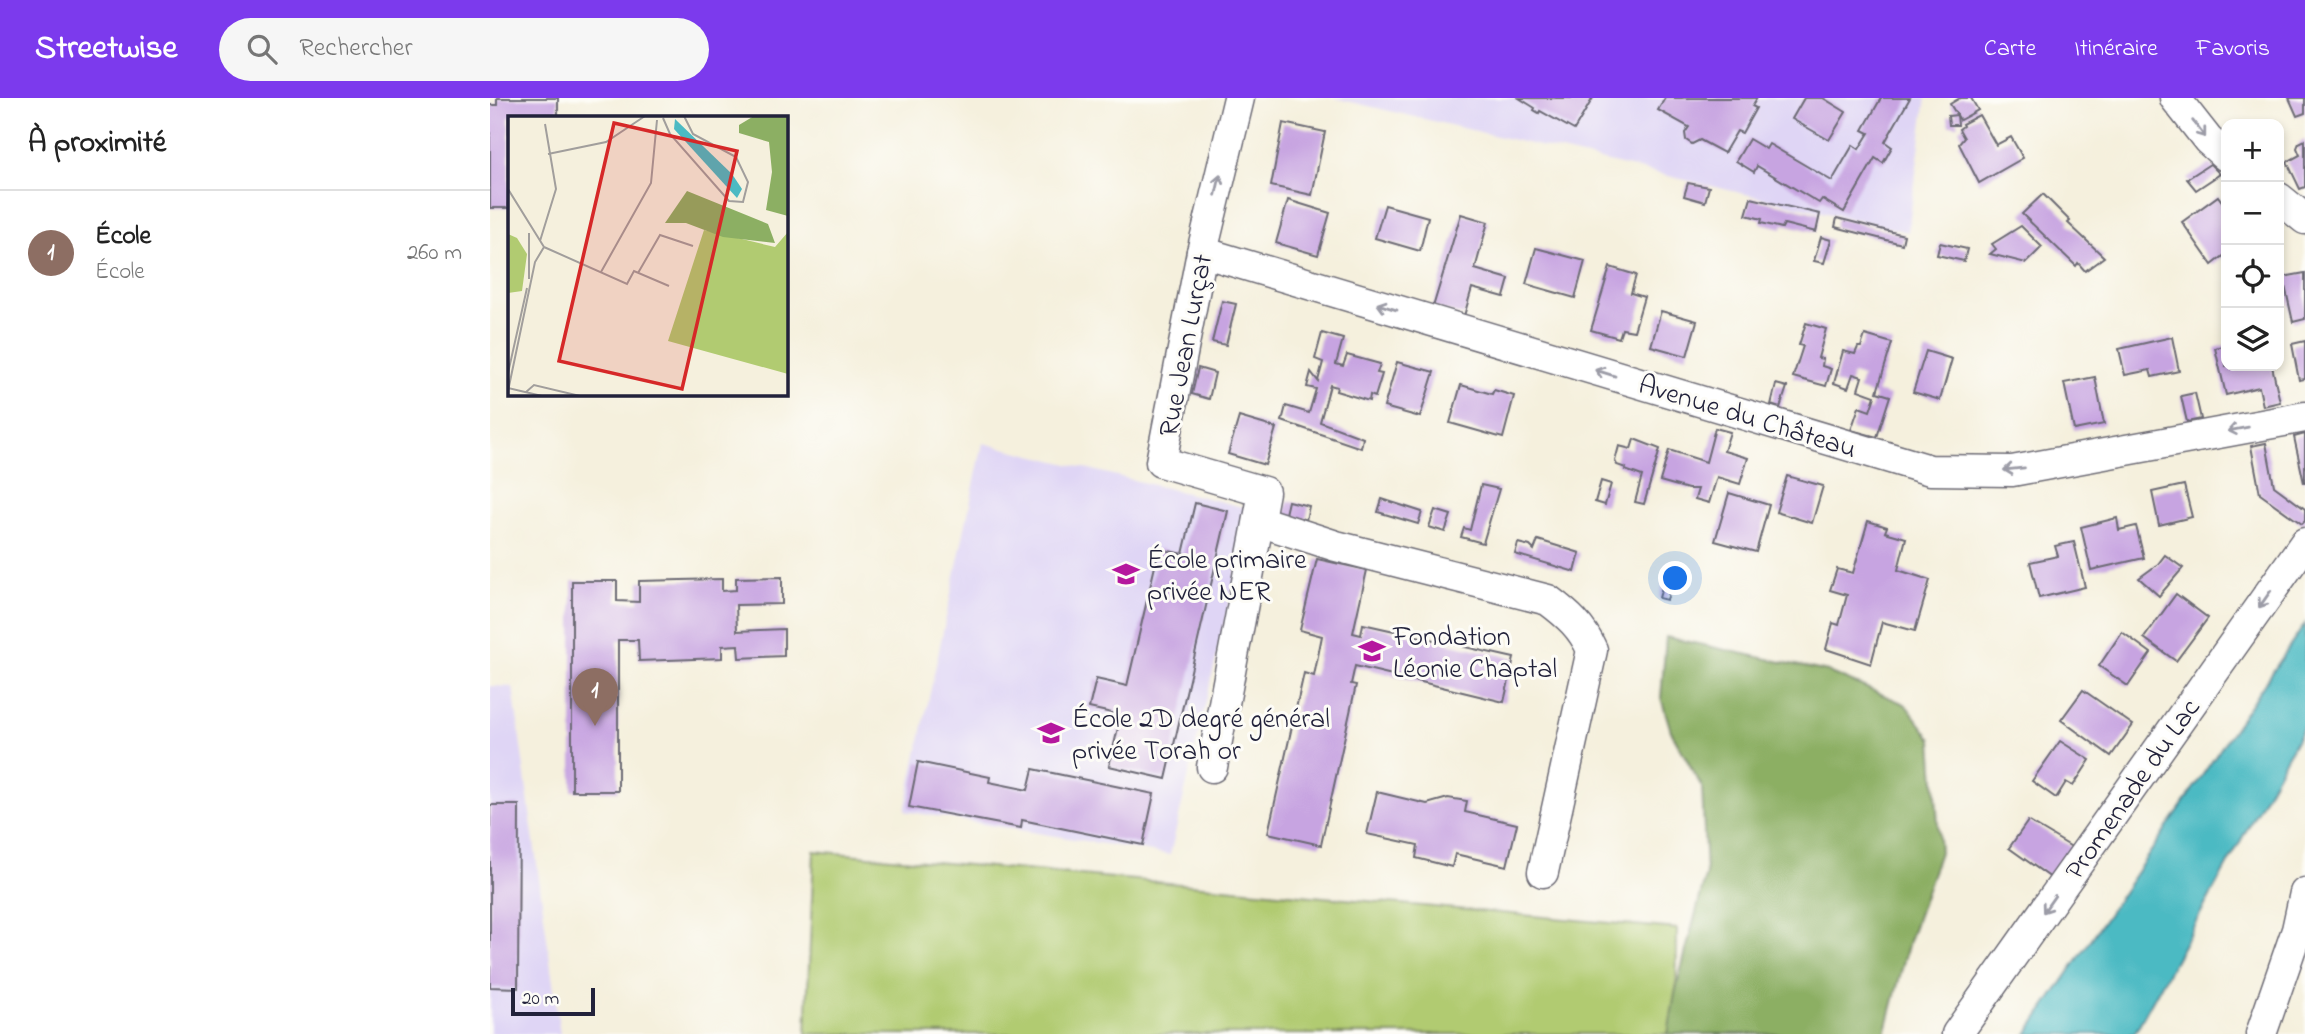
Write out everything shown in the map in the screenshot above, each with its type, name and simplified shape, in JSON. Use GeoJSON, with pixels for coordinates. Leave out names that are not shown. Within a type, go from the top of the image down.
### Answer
{"type":"FeatureCollection","features":[{"type":"Feature","properties":{"kind":"street","name":"Rue Jean Lurçat"},"geometry":{"type":"LineString","coordinates":[[1212,767],[1264,492],[1161,462],[1202,252],[1239,98]]}},
{"type":"Feature","properties":{"kind":"street"},"geometry":{"type":"LineString","coordinates":[[2175,98],[2207,141],[2221,152]]}},
{"type":"Feature","properties":{"kind":"street"},"geometry":{"type":"LineString","coordinates":[[2284,202],[2305,219]]}},
{"type":"Feature","properties":{"kind":"street","name":"Avenue du Château"},"geometry":{"type":"LineString","coordinates":[[1202,252],[1930,470],[2012,471],[2305,417]]}},
{"type":"Feature","properties":{"kind":"street"},"geometry":{"type":"LineString","coordinates":[[1259,521],[1336,546],[1548,600],[1572,618],[1587,638],[1592,650],[1543,872]]}},
{"type":"Feature","properties":{"kind":"street","name":"Promenade du Lac"},"geometry":{"type":"LineString","coordinates":[[1957,1034],[2305,543]]}},
{"type":"Feature","properties":{"kind":"street"},"geometry":{"type":"LineString","coordinates":[[2261,1034],[2297,930],[2305,893]]}},
{"type":"Feature","properties":{"kind":"shaded area"},"geometry":{"type":"Polygon","coordinates":[[[1334,98],[1926,98],[1908,232],[1334,98]]]}},
{"type":"Feature","properties":{"kind":"shaded area"},"geometry":{"type":"Polygon","coordinates":[[[983,443],[1251,509],[1170,855],[905,811],[983,443]]]}},
{"type":"Feature","properties":{"kind":"shaded area"},"geometry":{"type":"Polygon","coordinates":[[[490,686],[513,687],[560,1034],[490,1034],[490,686]]]}},
{"type":"Feature","properties":{"kind":"green space"},"geometry":{"type":"Polygon","coordinates":[[[1666,637],[1828,672],[1905,704],[1932,739],[1940,852],[1909,941],[1885,1034],[1668,1034],[1675,993],[1706,874],[1702,787],[1671,731],[1661,698],[1666,637]]]}},
{"type":"Feature","properties":{"kind":"green space"},"geometry":{"type":"Polygon","coordinates":[[[814,851],[1677,929],[1676,1034],[806,1034],[814,851]]]}},
{"type":"Feature","properties":{"kind":"water"},"geometry":{"type":"Polygon","coordinates":[[[2305,624],[2305,724],[2134,1034],[2027,1034],[2305,624]]]}},
{"type":"Feature","properties":{"kind":"building"},"geometry":{"type":"Polygon","coordinates":[[[497,98],[558,98],[558,116],[508,116],[508,208],[490,208],[490,105],[497,105],[497,98]]]}},
{"type":"Feature","properties":{"kind":"building"},"geometry":{"type":"Polygon","coordinates":[[[1519,98],[1593,98],[1574,130],[1540,111],[1539,113],[1519,98]]]}},
{"type":"Feature","properties":{"kind":"building"},"geometry":{"type":"Polygon","coordinates":[[[1665,98],[1757,98],[1752,106],[1756,108],[1742,133],[1737,131],[1724,153],[1700,140],[1692,144],[1686,140],[1685,133],[1689,127],[1658,110],[1665,98]]]}},
{"type":"Feature","properties":{"kind":"building"},"geometry":{"type":"Polygon","coordinates":[[[1804,98],[1823,98],[1846,112],[1829,140],[1792,119],[1804,98]]]}},
{"type":"Feature","properties":{"kind":"building"},"geometry":{"type":"Polygon","coordinates":[[[1881,98],[1910,98],[1885,142],[1892,147],[1883,163],[1875,158],[1844,212],[1822,199],[1819,203],[1757,166],[1754,172],[1736,161],[1749,139],[1766,149],[1769,144],[1832,181],[1853,145],[1859,149],[1869,133],[1863,130],[1881,98]]]}},
{"type":"Feature","properties":{"kind":"building"},"geometry":{"type":"Polygon","coordinates":[[[1960,98],[1971,98],[1978,110],[1960,120],[1950,104],[1960,98]]]}},
{"type":"Feature","properties":{"kind":"building"},"geometry":{"type":"Polygon","coordinates":[[[2289,98],[2305,98],[2305,113],[2297,116],[2289,98]]]}},
{"type":"Feature","properties":{"kind":"building"},"geometry":{"type":"Polygon","coordinates":[[[1957,115],[1958,125],[1949,125],[1948,116],[1957,115]]]}},
{"type":"Feature","properties":{"kind":"building"},"geometry":{"type":"Polygon","coordinates":[[[1979,115],[1996,145],[2011,137],[2023,158],[1979,183],[1959,144],[1964,138],[1959,129],[1962,124],[1979,115]]]}},
{"type":"Feature","properties":{"kind":"building"},"geometry":{"type":"Polygon","coordinates":[[[1283,123],[1325,132],[1312,195],[1271,186],[1283,123]]]}},
{"type":"Feature","properties":{"kind":"building"},"geometry":{"type":"Polygon","coordinates":[[[2305,140],[2305,187],[2300,189],[2287,162],[2300,155],[2297,148],[2299,143],[2305,140]]]}},
{"type":"Feature","properties":{"kind":"building"},"geometry":{"type":"Polygon","coordinates":[[[2210,164],[2220,174],[2196,190],[2187,179],[2210,164]]]}},
{"type":"Feature","properties":{"kind":"building"},"geometry":{"type":"Polygon","coordinates":[[[1688,183],[1709,187],[1705,202],[1684,196],[1688,183]]]}},
{"type":"Feature","properties":{"kind":"building"},"geometry":{"type":"Polygon","coordinates":[[[2043,194],[2070,221],[2068,223],[2104,257],[2085,271],[2078,263],[2076,266],[2022,214],[2043,194]]]}},
{"type":"Feature","properties":{"kind":"building"},"geometry":{"type":"Polygon","coordinates":[[[2218,196],[2221,200],[2221,258],[2212,265],[2182,222],[2218,196]]]}},
{"type":"Feature","properties":{"kind":"building"},"geometry":{"type":"Polygon","coordinates":[[[1751,198],[1820,214],[1816,232],[1784,224],[1782,228],[1761,223],[1762,219],[1746,215],[1751,198]]]}},
{"type":"Feature","properties":{"kind":"building"},"geometry":{"type":"Polygon","coordinates":[[[1288,200],[1330,213],[1318,255],[1276,243],[1288,200]]]}},
{"type":"Feature","properties":{"kind":"building"},"geometry":{"type":"Polygon","coordinates":[[[1385,205],[1428,217],[1420,251],[1375,238],[1385,205]]]}},
{"type":"Feature","properties":{"kind":"building"},"geometry":{"type":"Polygon","coordinates":[[[1461,214],[1488,222],[1475,269],[1509,279],[1504,297],[1472,288],[1464,316],[1433,307],[1461,214]]]}},
{"type":"Feature","properties":{"kind":"building"},"geometry":{"type":"Polygon","coordinates":[[[1837,218],[1904,235],[1902,244],[1835,227],[1837,218]]]}},
{"type":"Feature","properties":{"kind":"building"},"geometry":{"type":"Polygon","coordinates":[[[2021,226],[2042,247],[2026,263],[1990,254],[1996,249],[1992,244],[2021,226]]]}},
{"type":"Feature","properties":{"kind":"building"},"geometry":{"type":"Polygon","coordinates":[[[1821,237],[1831,240],[1824,263],[1814,261],[1821,237]]]}},
{"type":"Feature","properties":{"kind":"building"},"geometry":{"type":"Polygon","coordinates":[[[1940,243],[1967,249],[1964,261],[1937,255],[1940,243]]]}},
{"type":"Feature","properties":{"kind":"building"},"geometry":{"type":"Polygon","coordinates":[[[1536,248],[1585,261],[1575,298],[1526,284],[1536,248]]]}},
{"type":"Feature","properties":{"kind":"building"},"geometry":{"type":"Polygon","coordinates":[[[1610,267],[1636,275],[1631,293],[1644,297],[1634,331],[1622,329],[1619,338],[1591,330],[1610,267]]]}},
{"type":"Feature","properties":{"kind":"building"},"geometry":{"type":"Polygon","coordinates":[[[2305,273],[2305,319],[2293,322],[2284,277],[2305,273]]]}},
{"type":"Feature","properties":{"kind":"building"},"geometry":{"type":"Polygon","coordinates":[[[1222,301],[1236,304],[1226,345],[1212,342],[1222,301]]]}},
{"type":"Feature","properties":{"kind":"building"},"geometry":{"type":"Polygon","coordinates":[[[1661,311],[1697,321],[1687,356],[1651,346],[1661,311]]]}},
{"type":"Feature","properties":{"kind":"building"},"geometry":{"type":"Polygon","coordinates":[[[1806,323],[1826,329],[1818,358],[1823,359],[1822,366],[1831,369],[1826,386],[1793,377],[1803,346],[1799,345],[1806,323]]]}},
{"type":"Feature","properties":{"kind":"building"},"geometry":{"type":"Polygon","coordinates":[[[1322,333],[1343,339],[1336,364],[1343,366],[1347,355],[1380,364],[1377,373],[1382,374],[1375,397],[1370,395],[1369,401],[1336,391],[1337,387],[1330,385],[1320,422],[1363,438],[1361,448],[1282,421],[1286,406],[1309,413],[1316,389],[1307,387],[1311,372],[1318,381],[1323,362],[1315,359],[1322,333]]]}},
{"type":"Feature","properties":{"kind":"building"},"geometry":{"type":"Polygon","coordinates":[[[1865,335],[1892,343],[1877,392],[1890,396],[1877,437],[1851,430],[1859,407],[1870,411],[1875,396],[1858,390],[1862,377],[1853,374],[1848,388],[1834,383],[1843,351],[1855,354],[1865,335]]]}},
{"type":"Feature","properties":{"kind":"building"},"geometry":{"type":"Polygon","coordinates":[[[2172,337],[2179,371],[2152,377],[2150,370],[2125,375],[2119,349],[2172,337]]]}},
{"type":"Feature","properties":{"kind":"building"},"geometry":{"type":"Polygon","coordinates":[[[2305,341],[2305,379],[2299,380],[2292,344],[2305,341]]]}},
{"type":"Feature","properties":{"kind":"building"},"geometry":{"type":"Polygon","coordinates":[[[2221,346],[2221,371],[2273,371],[2280,402],[2263,406],[2259,387],[2226,395],[2215,348],[2221,346]]]}},
{"type":"Feature","properties":{"kind":"building"},"geometry":{"type":"Polygon","coordinates":[[[1926,351],[1952,359],[1940,400],[1913,392],[1926,351]]]}},
{"type":"Feature","properties":{"kind":"building"},"geometry":{"type":"Polygon","coordinates":[[[1397,362],[1434,372],[1420,417],[1384,407],[1397,362]]]}},
{"type":"Feature","properties":{"kind":"building"},"geometry":{"type":"Polygon","coordinates":[[[1198,368],[1215,373],[1209,399],[1192,394],[1198,368]]]}},
{"type":"Feature","properties":{"kind":"building"},"geometry":{"type":"Polygon","coordinates":[[[2095,377],[2104,424],[2074,430],[2064,383],[2095,377]]]}},
{"type":"Feature","properties":{"kind":"building"},"geometry":{"type":"Polygon","coordinates":[[[1776,384],[1787,387],[1780,408],[1771,405],[1776,384]]]}},
{"type":"Feature","properties":{"kind":"building"},"geometry":{"type":"Polygon","coordinates":[[[1461,385],[1492,394],[1494,390],[1514,396],[1503,438],[1450,423],[1461,385]]]}},
{"type":"Feature","properties":{"kind":"building"},"geometry":{"type":"Polygon","coordinates":[[[2195,393],[2201,419],[2187,422],[2181,396],[2195,393]]]}},
{"type":"Feature","properties":{"kind":"building"},"geometry":{"type":"Polygon","coordinates":[[[1239,417],[1276,428],[1265,465],[1228,454],[1239,417]]]}},
{"type":"Feature","properties":{"kind":"building"},"geometry":{"type":"Polygon","coordinates":[[[1715,428],[1730,432],[1724,451],[1748,458],[1740,484],[1717,477],[1709,503],[1695,499],[1698,489],[1660,481],[1669,450],[1706,462],[1715,428]]]}},
{"type":"Feature","properties":{"kind":"building"},"geometry":{"type":"Polygon","coordinates":[[[2305,434],[2305,483],[2304,483],[2294,437],[2305,434]]]}},
{"type":"Feature","properties":{"kind":"building"},"geometry":{"type":"Polygon","coordinates":[[[1634,439],[1660,449],[1644,504],[1635,502],[1642,476],[1625,470],[1626,468],[1617,465],[1615,461],[1619,446],[1631,449],[1634,439]]]}},
{"type":"Feature","properties":{"kind":"building"},"geometry":{"type":"Polygon","coordinates":[[[2266,443],[2274,486],[2305,509],[2305,521],[2302,524],[2260,494],[2251,446],[2266,443]]]}},
{"type":"Feature","properties":{"kind":"building"},"geometry":{"type":"Polygon","coordinates":[[[1787,476],[1823,486],[1812,523],[1776,512],[1787,476]]]}},
{"type":"Feature","properties":{"kind":"building"},"geometry":{"type":"Polygon","coordinates":[[[1601,481],[1611,484],[1605,505],[1595,502],[1601,481]]]}},
{"type":"Feature","properties":{"kind":"building"},"geometry":{"type":"Polygon","coordinates":[[[1481,485],[1499,489],[1483,543],[1461,537],[1464,528],[1470,530],[1481,485]]]}},
{"type":"Feature","properties":{"kind":"building"},"geometry":{"type":"Polygon","coordinates":[[[2184,485],[2192,517],[2159,525],[2152,492],[2184,485]]]}},
{"type":"Feature","properties":{"kind":"building"},"geometry":{"type":"Polygon","coordinates":[[[1729,493],[1769,505],[1756,552],[1715,541],[1729,493]]]}},
{"type":"Feature","properties":{"kind":"building"},"geometry":{"type":"Polygon","coordinates":[[[1382,499],[1422,512],[1418,524],[1378,512],[1382,499]]]}},
{"type":"Feature","properties":{"kind":"building"},"geometry":{"type":"Polygon","coordinates":[[[1288,501],[1309,506],[1306,520],[1285,514],[1288,501]]]}},
{"type":"Feature","properties":{"kind":"building"},"geometry":{"type":"Polygon","coordinates":[[[1195,503],[1228,511],[1166,779],[1109,766],[1121,715],[1089,708],[1096,679],[1127,686],[1159,549],[1183,554],[1195,503]]]}},
{"type":"Feature","properties":{"kind":"building"},"geometry":{"type":"Polygon","coordinates":[[[1435,510],[1451,515],[1445,532],[1429,527],[1435,510]]]}},
{"type":"Feature","properties":{"kind":"building"},"geometry":{"type":"Polygon","coordinates":[[[2117,518],[2119,530],[2136,526],[2144,558],[2091,570],[2081,527],[2117,518]]]}},
{"type":"Feature","properties":{"kind":"building"},"geometry":{"type":"Polygon","coordinates":[[[1868,521],[1887,527],[1885,532],[1906,538],[1898,570],[1930,580],[1915,631],[1882,622],[1871,664],[1826,649],[1833,623],[1839,625],[1847,595],[1830,590],[1837,569],[1853,573],[1868,521]]]}},
{"type":"Feature","properties":{"kind":"building"},"geometry":{"type":"Polygon","coordinates":[[[1538,540],[1580,553],[1575,572],[1515,554],[1518,543],[1534,550],[1538,540]]]}},
{"type":"Feature","properties":{"kind":"building"},"geometry":{"type":"Polygon","coordinates":[[[2074,542],[2085,587],[2039,598],[2030,562],[2058,556],[2055,546],[2074,542]]]}},
{"type":"Feature","properties":{"kind":"building"},"geometry":{"type":"Polygon","coordinates":[[[2165,555],[2183,568],[2159,596],[2139,578],[2158,564],[2165,555]]]}},
{"type":"Feature","properties":{"kind":"building"},"geometry":{"type":"Polygon","coordinates":[[[1317,559],[1367,570],[1353,633],[1361,635],[1363,624],[1514,658],[1504,702],[1355,666],[1351,684],[1356,685],[1321,845],[1268,833],[1304,673],[1314,676],[1322,636],[1300,630],[1317,559]]]}},
{"type":"Feature","properties":{"kind":"building"},"geometry":{"type":"Polygon","coordinates":[[[782,577],[782,604],[736,605],[737,631],[784,629],[784,656],[739,658],[738,645],[722,646],[722,658],[639,661],[638,640],[618,640],[618,791],[572,791],[572,581],[617,581],[617,601],[639,602],[639,581],[722,579],[722,591],[736,590],[736,578],[782,577]]]}},
{"type":"Feature","properties":{"kind":"building"},"geometry":{"type":"Polygon","coordinates":[[[1662,587],[1670,589],[1667,600],[1659,598],[1662,587]]]}},
{"type":"Feature","properties":{"kind":"building"},"geometry":{"type":"Polygon","coordinates":[[[2176,594],[2208,618],[2176,661],[2144,638],[2176,594]]]}},
{"type":"Feature","properties":{"kind":"building"},"geometry":{"type":"Polygon","coordinates":[[[2122,632],[2151,653],[2128,686],[2099,666],[2122,632]]]}},
{"type":"Feature","properties":{"kind":"building"},"geometry":{"type":"Polygon","coordinates":[[[2083,690],[2133,725],[2111,756],[2061,720],[2083,690]]]}},
{"type":"Feature","properties":{"kind":"building"},"geometry":{"type":"Polygon","coordinates":[[[2060,741],[2090,760],[2073,786],[2066,782],[2056,798],[2032,781],[2060,741]]]}},
{"type":"Feature","properties":{"kind":"building"},"geometry":{"type":"Polygon","coordinates":[[[918,762],[990,777],[989,782],[1028,790],[1033,769],[1154,794],[1143,845],[1022,820],[1021,828],[909,807],[918,762]]]}},
{"type":"Feature","properties":{"kind":"building"},"geometry":{"type":"Polygon","coordinates":[[[1377,792],[1427,804],[1448,798],[1467,801],[1465,812],[1517,824],[1507,866],[1455,854],[1452,867],[1416,858],[1418,845],[1367,834],[1377,792]]]}},
{"type":"Feature","properties":{"kind":"building"},"geometry":{"type":"Polygon","coordinates":[[[490,805],[519,805],[518,988],[490,987],[490,805]]]}},
{"type":"Feature","properties":{"kind":"building"},"geometry":{"type":"Polygon","coordinates":[[[2028,821],[2075,849],[2054,880],[2009,848],[2028,821]]]}},
{"type":"Feature","properties":{"kind":"place","name":"École primaire privée NER"},"geometry":{"type":"Point","coordinates":[1126,574]}},
{"type":"Feature","properties":{"kind":"place","name":"Fondation Léonie Chaptal"},"geometry":{"type":"Point","coordinates":[1372,651]}},
{"type":"Feature","properties":{"kind":"place","name":"École"},"geometry":{"type":"Point","coordinates":[595,726]}},
{"type":"Feature","properties":{"kind":"place","name":"École 2D degré général privée Torah or"},"geometry":{"type":"Point","coordinates":[1051,733]}}]}
